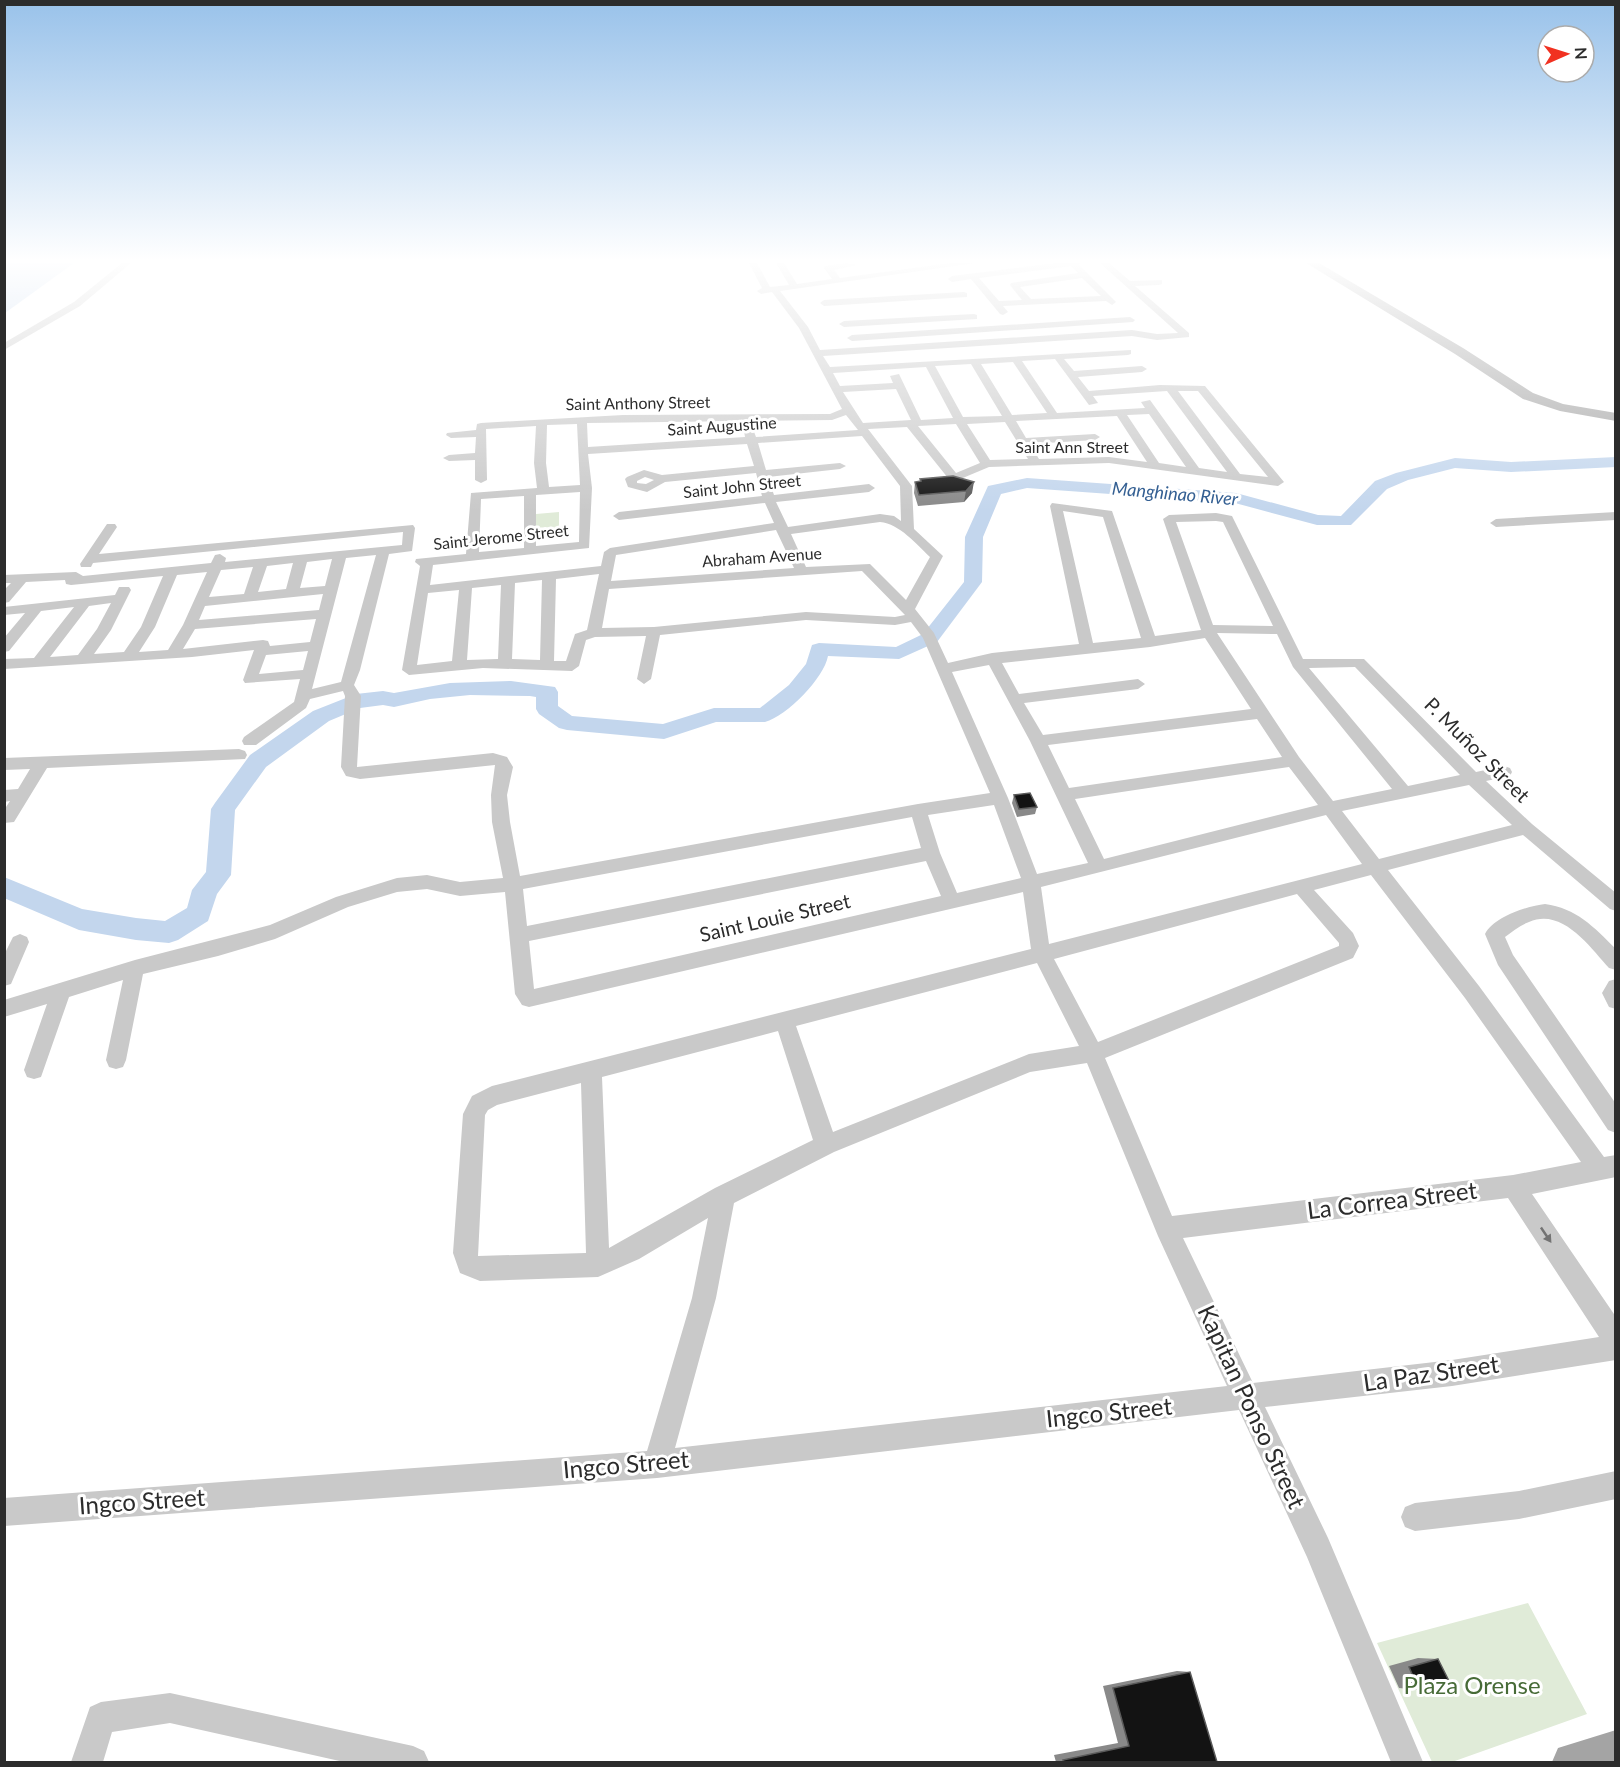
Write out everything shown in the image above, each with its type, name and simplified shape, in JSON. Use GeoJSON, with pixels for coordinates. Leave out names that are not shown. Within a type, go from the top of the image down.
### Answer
{"type":"FeatureCollection","features":[{"type":"Feature","properties":{"kind":"main road"},"geometry":{"type":"LineString","coordinates":[[1450,345],[1528,396],[1560,407],[1616,417]]}},
{"type":"Feature","properties":{"kind":"main road"},"geometry":{"type":"LineString","coordinates":[[1572,1762],[1616,1750]]}},
{"type":"Feature","properties":{"kind":"street"},"geometry":{"type":"LineString","coordinates":[[814,345],[848,410],[862,429],[917,485],[908,530]]}},
{"type":"Feature","properties":{"kind":"street"},"geometry":{"type":"LineString","coordinates":[[857,345],[860,350]]}},
{"type":"Feature","properties":{"kind":"street"},"geometry":{"type":"LineString","coordinates":[[818,353],[929,345]]}},
{"type":"Feature","properties":{"kind":"street"},"geometry":{"type":"LineString","coordinates":[[1123,345],[1142,369],[1166,389],[1237,477]]}},
{"type":"Feature","properties":{"kind":"street"},"geometry":{"type":"LineString","coordinates":[[826,370],[1128,352]]}},
{"type":"Feature","properties":{"kind":"street"},"geometry":{"type":"LineString","coordinates":[[1057,356],[1101,414]]}},
{"type":"Feature","properties":{"kind":"street"},"geometry":{"type":"LineString","coordinates":[[1016,359],[1054,416]]}},
{"type":"Feature","properties":{"kind":"street"},"geometry":{"type":"LineString","coordinates":[[975,361],[1035,462]]}},
{"type":"Feature","properties":{"kind":"street"},"geometry":{"type":"LineString","coordinates":[[929,364],[959,420],[987,464]]}},
{"type":"Feature","properties":{"kind":"street"},"geometry":{"type":"LineString","coordinates":[[890,367],[913,422],[954,478]]}},
{"type":"Feature","properties":{"kind":"street"},"geometry":{"type":"LineString","coordinates":[[1071,375],[1142,369]]}},
{"type":"Feature","properties":{"kind":"street"},"geometry":{"type":"LineString","coordinates":[[836,389],[899,386]]}},
{"type":"Feature","properties":{"kind":"street","name":"Saint Ann Street"},"geometry":{"type":"LineString","coordinates":[[917,485],[951,482],[954,478],[987,464],[1109,460],[1278,482],[1201,388],[1166,389]]}},
{"type":"Feature","properties":{"kind":"street"},"geometry":{"type":"LineString","coordinates":[[1086,394],[1166,389]]}},
{"type":"Feature","properties":{"kind":"street"},"geometry":{"type":"LineString","coordinates":[[1138,390],[1196,472]]}},
{"type":"Feature","properties":{"kind":"street","name":"Saint Anthony Street"},"geometry":{"type":"LineString","coordinates":[[481,433],[481,426],[542,422],[832,417],[848,410]]}},
{"type":"Feature","properties":{"kind":"street","name":"Saint Augustine"},"geometry":{"type":"LineString","coordinates":[[582,451],[751,440],[913,422],[1153,411]]}},
{"type":"Feature","properties":{"kind":"street"},"geometry":{"type":"LineString","coordinates":[[1121,414],[1155,465]]}},
{"type":"Feature","properties":{"kind":"street"},"geometry":{"type":"LineString","coordinates":[[1083,415],[1109,460]]}},
{"type":"Feature","properties":{"kind":"street"},"geometry":{"type":"LineString","coordinates":[[747,417],[751,440],[769,499],[801,570]]}},
{"type":"Feature","properties":{"kind":"street"},"geometry":{"type":"LineString","coordinates":[[472,556],[475,496],[586,488],[582,451],[582,420]]}},
{"type":"Feature","properties":{"kind":"street"},"geometry":{"type":"LineString","coordinates":[[530,550],[540,463],[542,422]]}},
{"type":"Feature","properties":{"kind":"street"},"geometry":{"type":"LineString","coordinates":[[452,435],[481,433],[481,480]]}},
{"type":"Feature","properties":{"kind":"street"},"geometry":{"type":"LineString","coordinates":[[1023,441],[1095,437]]}},
{"type":"Feature","properties":{"kind":"street"},"geometry":{"type":"LineString","coordinates":[[449,458],[481,456]]}},
{"type":"Feature","properties":{"kind":"street"},"geometry":{"type":"LineString","coordinates":[[660,479],[656,485],[647,488],[636,487],[631,482],[631,479],[639,475],[650,474],[660,479],[840,466]]}},
{"type":"Feature","properties":{"kind":"street","name":"Saint Jerome Street"},"geometry":{"type":"LineString","coordinates":[[423,590],[424,562],[585,545],[586,488]]}},
{"type":"Feature","properties":{"kind":"street"},"geometry":{"type":"LineString","coordinates":[[647,488],[652,512]]}},
{"type":"Feature","properties":{"kind":"street","name":"Saint John Street"},"geometry":{"type":"LineString","coordinates":[[619,516],[869,488]]}},
{"type":"Feature","properties":{"kind":"street"},"geometry":{"type":"LineString","coordinates":[[1087,649],[1056,506],[1108,514],[1150,643]]}},
{"type":"Feature","properties":{"kind":"street"},"geometry":{"type":"LineString","coordinates":[[1496,523],[1616,516]]}},
{"type":"Feature","properties":{"kind":"street"},"geometry":{"type":"LineString","coordinates":[[1404,792],[1298,664],[1228,519],[1216,517],[1170,519],[1208,631],[1293,761],[1607,1167]]}},
{"type":"Feature","properties":{"kind":"street"},"geometry":{"type":"LineString","coordinates":[[594,633],[610,552],[781,528],[880,518],[890,519],[908,530],[938,556],[910,613],[895,621],[806,616],[654,631],[594,633],[580,637],[572,666],[505,663],[409,670],[423,590],[606,569]]}},
{"type":"Feature","properties":{"kind":"street"},"geometry":{"type":"LineString","coordinates":[[90,559],[409,528],[408,548],[71,581],[90,559],[111,527]]}},
{"type":"Feature","properties":{"kind":"street"},"geometry":{"type":"LineString","coordinates":[[172,653],[190,625],[226,545]]}},
{"type":"Feature","properties":{"kind":"street"},"geometry":{"type":"LineString","coordinates":[[383,551],[353,670],[349,767],[352,772],[493,759],[501,761],[505,767],[499,795],[501,822],[513,884],[519,935],[931,853]]}},
{"type":"Feature","properties":{"kind":"street"},"geometry":{"type":"LineString","coordinates":[[249,741],[301,704],[340,555]]}},
{"type":"Feature","properties":{"kind":"street"},"geometry":{"type":"LineString","coordinates":[[292,593],[301,559]]}},
{"type":"Feature","properties":{"kind":"street"},"geometry":{"type":"LineString","coordinates":[[249,598],[261,563]]}},
{"type":"Feature","properties":{"kind":"street","name":"Abraham Avenue"},"geometry":{"type":"LineString","coordinates":[[602,586],[865,567],[923,624],[1000,798]]}},
{"type":"Feature","properties":{"kind":"street"},"geometry":{"type":"LineString","coordinates":[[128,657],[148,627],[172,571]]}},
{"type":"Feature","properties":{"kind":"street"},"geometry":{"type":"LineString","coordinates":[[83,659],[104,630],[131,575]]}},
{"type":"Feature","properties":{"kind":"street"},"geometry":{"type":"LineString","coordinates":[[4,579],[75,576]]}},
{"type":"Feature","properties":{"kind":"street"},"geometry":{"type":"LineString","coordinates":[[548,666],[549,576]]}},
{"type":"Feature","properties":{"kind":"street"},"geometry":{"type":"LineString","coordinates":[[4,599],[22,578]]}},
{"type":"Feature","properties":{"kind":"street"},"geometry":{"type":"LineString","coordinates":[[505,663],[508,580]]}},
{"type":"Feature","properties":{"kind":"street"},"geometry":{"type":"LineString","coordinates":[[459,666],[466,585]]}},
{"type":"Feature","properties":{"kind":"street"},"geometry":{"type":"LineString","coordinates":[[201,602],[331,589]]}},
{"type":"Feature","properties":{"kind":"street"},"geometry":{"type":"LineString","coordinates":[[4,611],[120,598]]}},
{"type":"Feature","properties":{"kind":"street"},"geometry":{"type":"LineString","coordinates":[[38,662],[85,602]]}},
{"type":"Feature","properties":{"kind":"street"},"geometry":{"type":"LineString","coordinates":[[4,648],[37,607]]}},
{"type":"Feature","properties":{"kind":"street"},"geometry":{"type":"LineString","coordinates":[[190,625],[324,614]]}},
{"type":"Feature","properties":{"kind":"street"},"geometry":{"type":"LineString","coordinates":[[937,654],[992,658],[1150,643],[1208,631],[1282,630]]}},
{"type":"Feature","properties":{"kind":"street"},"geometry":{"type":"LineString","coordinates":[[644,679],[654,631]]}},
{"type":"Feature","properties":{"kind":"street"},"geometry":{"type":"LineString","coordinates":[[4,664],[192,653],[263,644],[250,680],[307,674]]}},
{"type":"Feature","properties":{"kind":"street"},"geometry":{"type":"LineString","coordinates":[[260,651],[316,646]]}},
{"type":"Feature","properties":{"kind":"street"},"geometry":{"type":"LineString","coordinates":[[992,658],[1038,741],[1099,867]]}},
{"type":"Feature","properties":{"kind":"street","name":"P. Muñoz Street"},"geometry":{"type":"LineString","coordinates":[[1298,664],[1359,662],[1472,778],[1526,828],[1616,904]]}},
{"type":"Feature","properties":{"kind":"street"},"geometry":{"type":"LineString","coordinates":[[1015,699],[1138,684]]}},
{"type":"Feature","properties":{"kind":"street"},"geometry":{"type":"LineString","coordinates":[[304,696],[351,697]]}},
{"type":"Feature","properties":{"kind":"street"},"geometry":{"type":"LineString","coordinates":[[1038,741],[1261,713]]}},
{"type":"Feature","properties":{"kind":"street"},"geometry":{"type":"LineString","coordinates":[[4,764],[239,755]]}},
{"type":"Feature","properties":{"kind":"street"},"geometry":{"type":"LineString","coordinates":[[1063,795],[1293,761]]}},
{"type":"Feature","properties":{"kind":"street"},"geometry":{"type":"LineString","coordinates":[[8,819],[41,764]]}},
{"type":"Feature","properties":{"kind":"street","name":"Saint Louie Street"},"geometry":{"type":"LineString","coordinates":[[519,935],[525,994],[529,999],[951,899],[1099,867],[1329,808],[1504,772]]}},
{"type":"Feature","properties":{"kind":"street"},"geometry":{"type":"LineString","coordinates":[[4,796],[23,794]]}},
{"type":"Feature","properties":{"kind":"street"},"geometry":{"type":"LineString","coordinates":[[4,1009],[135,968],[218,948],[275,931],[342,902],[397,885],[427,882],[460,889],[513,884],[918,810],[1000,798]]}},
{"type":"Feature","properties":{"kind":"street","name":"Kapitan Ponso Street"},"geometry":{"type":"LineString","coordinates":[[1000,798],[1031,881],[1041,953],[1093,1053],[1166,1228],[1318,1548],[1407,1762]]}},
{"type":"Feature","properties":{"kind":"street"},"geometry":{"type":"LineString","coordinates":[[918,810],[931,853],[951,899]]}},
{"type":"Feature","properties":{"kind":"street"},"geometry":{"type":"LineString","coordinates":[[1300,886],[1346,938],[1350,946],[1346,952],[1093,1053],[1029,1063],[826,1145],[723,1196],[631,1251],[598,1265],[480,1269],[468,1264],[465,1253],[474,1114],[480,1103],[492,1096],[1041,953],[1300,886],[1376,867],[1526,828]]}},
{"type":"Feature","properties":{"kind":"street"},"geometry":{"type":"LineString","coordinates":[[1616,962],[1575,920],[1557,912],[1530,913],[1494,934],[1505,959],[1616,1123]]}},
{"type":"Feature","properties":{"kind":"street"},"geometry":{"type":"LineString","coordinates":[[4,978],[20,942]]}},
{"type":"Feature","properties":{"kind":"street"},"geometry":{"type":"LineString","coordinates":[[116,1060],[135,968]]}},
{"type":"Feature","properties":{"kind":"street"},"geometry":{"type":"LineString","coordinates":[[34,1070],[61,991]]}},
{"type":"Feature","properties":{"kind":"street"},"geometry":{"type":"LineString","coordinates":[[784,1020],[826,1145]]}},
{"type":"Feature","properties":{"kind":"street"},"geometry":{"type":"LineString","coordinates":[[591,1071],[598,1265]]}},
{"type":"Feature","properties":{"kind":"street","name":"La Correa Street"},"geometry":{"type":"LineString","coordinates":[[1166,1228],[1513,1186],[1607,1167]]}},
{"type":"Feature","properties":{"kind":"street"},"geometry":{"type":"LineString","coordinates":[[1513,1186],[1616,1340]]}},
{"type":"Feature","properties":{"kind":"street"},"geometry":{"type":"LineString","coordinates":[[657,1464],[697,1329],[718,1231],[723,1196]]}},
{"type":"Feature","properties":{"kind":"street","name":"La Paz Street"},"geometry":{"type":"LineString","coordinates":[[1246,1398],[1452,1373],[1616,1347]]}},
{"type":"Feature","properties":{"kind":"street","name":"Ingco Street"},"geometry":{"type":"LineString","coordinates":[[4,1512],[657,1464],[1246,1398]]}},
{"type":"Feature","properties":{"kind":"street"},"geometry":{"type":"LineString","coordinates":[[1415,1517],[1519,1505],[1616,1485]]}},
{"type":"Feature","properties":{"kind":"street"},"geometry":{"type":"LineString","coordinates":[[87,1762],[101,1718],[170,1708],[413,1762]]}},
{"type":"Feature","properties":{"kind":"green space"},"geometry":{"type":"Polygon","coordinates":[[[559,512],[559,533],[536,536],[536,514],[559,512]]]}},
{"type":"Feature","properties":{"kind":"green space","name":"Plaza Orense"},"geometry":{"type":"Polygon","coordinates":[[[1528,1603],[1587,1714],[1452,1762],[1432,1762],[1377,1643],[1528,1603]]]}},
{"type":"Feature","properties":{"kind":"building"},"geometry":{"type":"Polygon","coordinates":[[[953,476],[974,482],[966,491],[919,495],[915,482],[921,481],[920,479],[953,476]]]}},
{"type":"Feature","properties":{"kind":"building"},"geometry":{"type":"Polygon","coordinates":[[[1030,793],[1037,807],[1019,809],[1014,795],[1030,793]]]}},
{"type":"Feature","properties":{"kind":"building"},"geometry":{"type":"Polygon","coordinates":[[[1438,1659],[1449,1681],[1419,1690],[1409,1667],[1438,1659]]]}},
{"type":"Feature","properties":{"kind":"building"},"geometry":{"type":"Polygon","coordinates":[[[1190,1672],[1217,1762],[1064,1762],[1063,1760],[1129,1746],[1113,1688],[1190,1672]]]}},
{"type":"Feature","properties":{"kind":"waterway","name":"Manghinao River"},"geometry":{"type":"LineString","coordinates":[[4,887],[79,919],[169,932],[199,914],[205,890],[218,875],[223,809],[258,761],[321,716],[356,701],[383,698],[394,700],[430,692],[470,688],[511,687],[547,692],[547,709],[567,723],[664,732],[714,715],[765,715],[796,690],[816,665],[819,649],[899,653],[930,638],[973,582],[974,537],[994,490],[1027,483],[1236,498],[1317,520],[1345,521],[1381,485],[1402,476],[1455,463],[1511,467],[1616,462]]}}]}
